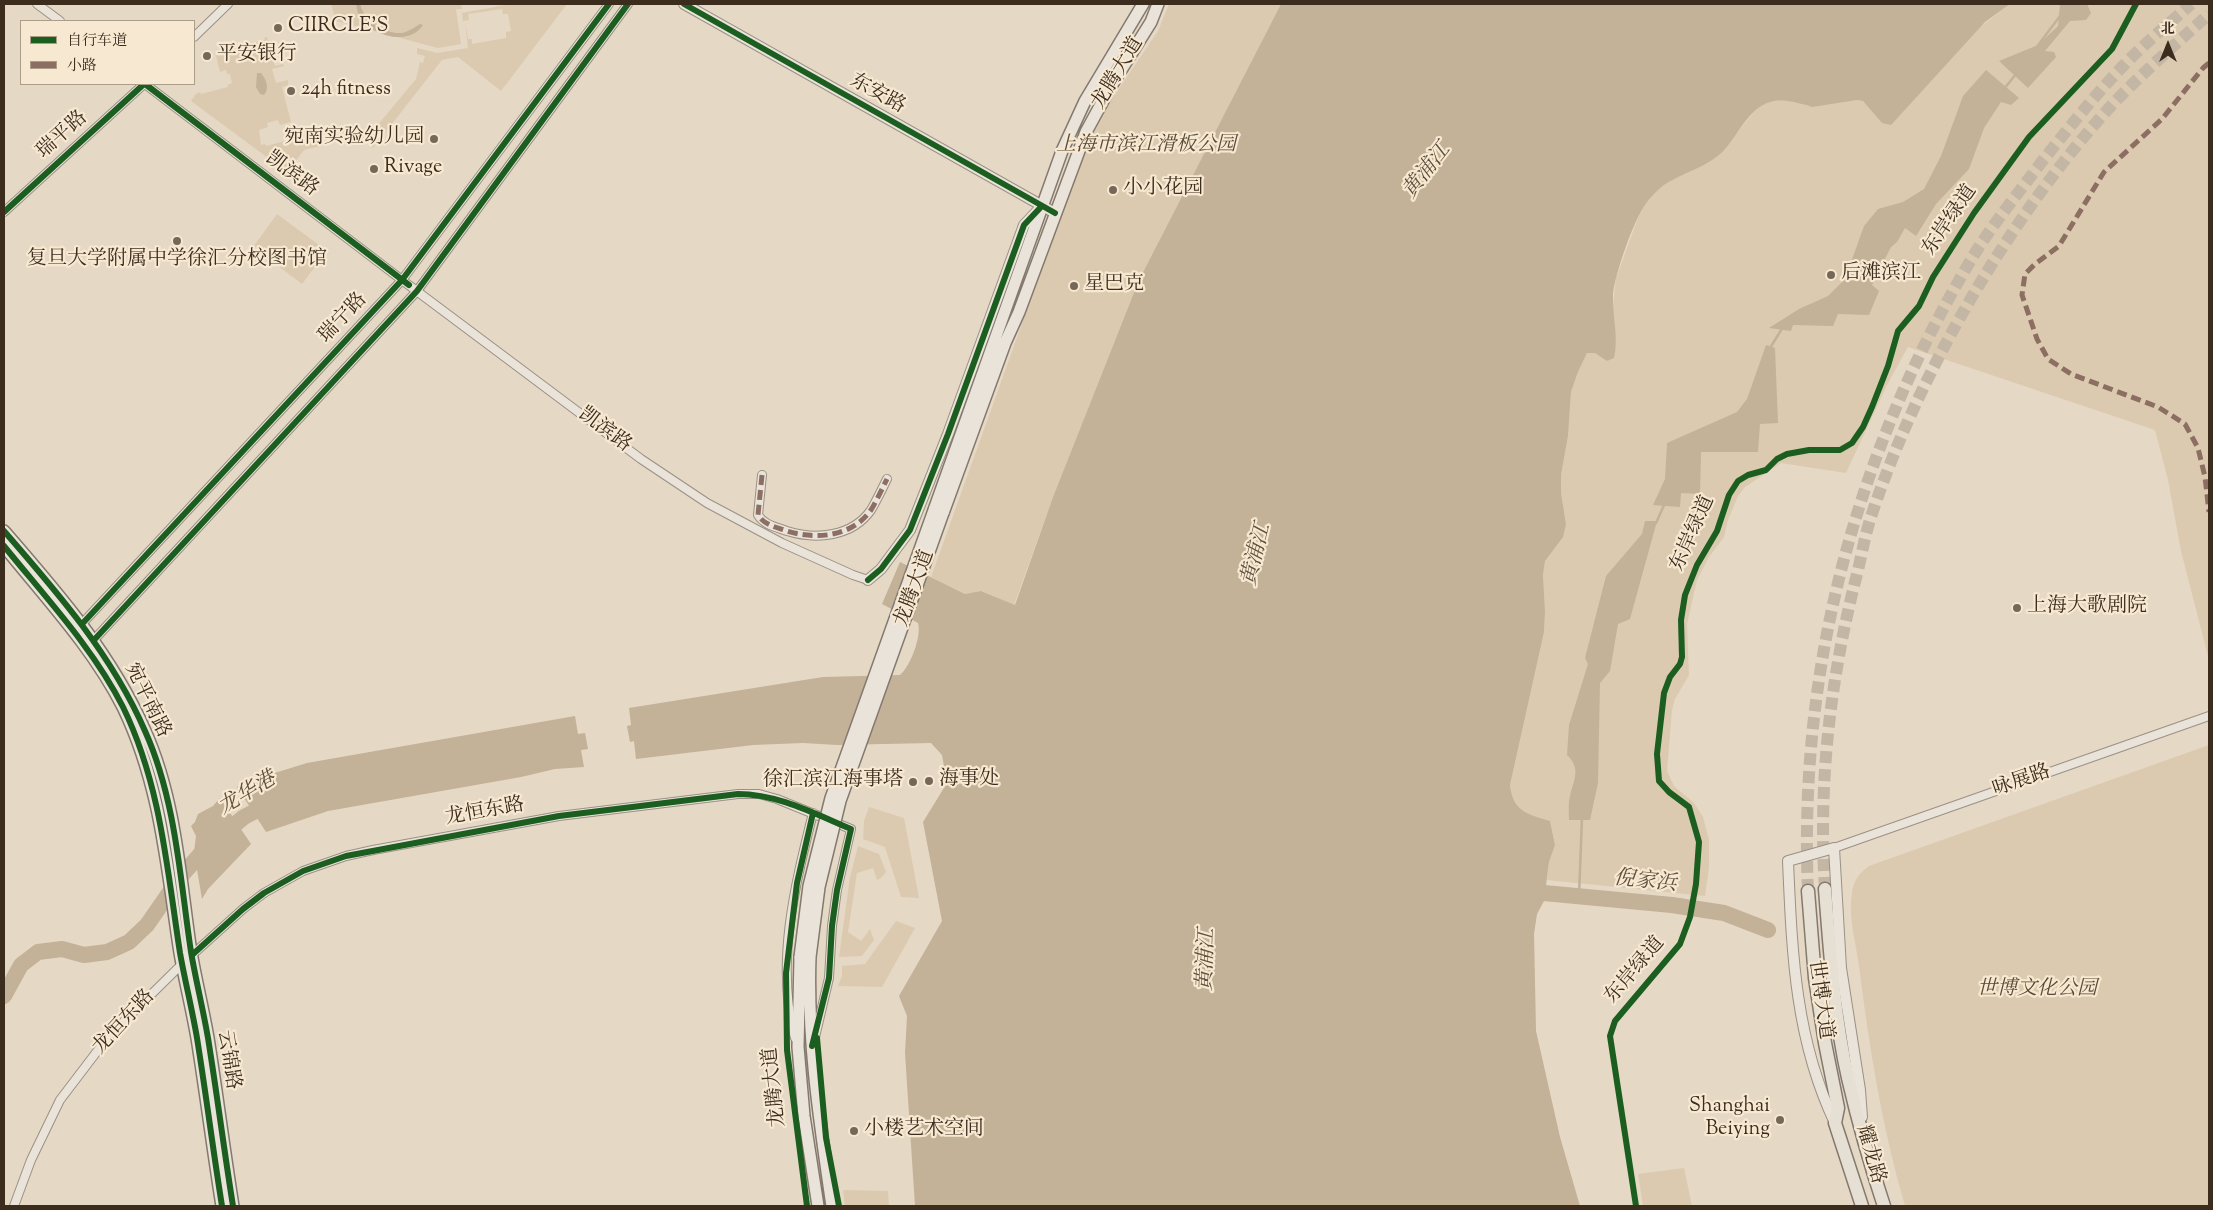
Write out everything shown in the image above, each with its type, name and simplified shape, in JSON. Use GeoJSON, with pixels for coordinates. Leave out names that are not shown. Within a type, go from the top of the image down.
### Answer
{"type":"FeatureCollection","features":[{"type":"Feature","properties":{"kind":"main road","name":"龙腾大道"},"geometry":{"type":"LineString","coordinates":[[818,1206],[804,1116],[798,1047],[809,886],[831,798],[989,371],[1062,151],[1085,101],[1143,4]]}},
{"type":"Feature","properties":{"kind":"main road","name":"龙腾大道"},"geometry":{"type":"LineString","coordinates":[[989,371],[1019,312],[1076,156],[1097,108],[1151,22],[1158,4]]}},
{"type":"Feature","properties":{"kind":"main road","name":"宛平南路"},"geometry":{"type":"LineString","coordinates":[[4,531],[90,644],[118,676],[146,732],[158,765],[173,831],[186,920]]}},
{"type":"Feature","properties":{"kind":"main road","name":"宛平南路"},"geometry":{"type":"LineString","coordinates":[[4,546],[78,628]]}},
{"type":"Feature","properties":{"kind":"main road","name":"宛平南路"},"geometry":{"type":"LineString","coordinates":[[90,644],[136,736],[156,800],[168,861],[177,930]]}},
{"type":"Feature","properties":{"kind":"main road","name":"世博大道"},"geometry":{"type":"LineString","coordinates":[[1824,889],[1833,980],[1843,1052],[1855,1104]]}},
{"type":"Feature","properties":{"kind":"main road","name":"世博大道"},"geometry":{"type":"LineString","coordinates":[[1808,891],[1815,978],[1824,1043],[1838,1108]]}},
{"type":"Feature","properties":{"kind":"main road","name":"云锦路"},"geometry":{"type":"LineString","coordinates":[[186,920],[206,1030],[232,1206]]}},
{"type":"Feature","properties":{"kind":"main road","name":"云锦路"},"geometry":{"type":"LineString","coordinates":[[177,930],[197,1040],[222,1206]]}},
{"type":"Feature","properties":{"kind":"main road","name":"龙腾大道"},"geometry":{"type":"LineString","coordinates":[[805,957],[819,1114],[832,1206]]}},
{"type":"Feature","properties":{"kind":"main road","name":"耀龙路"},"geometry":{"type":"LineString","coordinates":[[1855,1104],[1864,1146],[1884,1206]]}},
{"type":"Feature","properties":{"kind":"main road","name":"耀龙路"},"geometry":{"type":"LineString","coordinates":[[1838,1108],[1835,1123],[1862,1206]]}},
{"type":"Feature","properties":{"kind":"street"},"geometry":{"type":"LineString","coordinates":[[37,4],[59,20]]}},
{"type":"Feature","properties":{"kind":"street"},"geometry":{"type":"LineString","coordinates":[[195,36],[228,4]]}},
{"type":"Feature","properties":{"kind":"street","name":"瑞宁路"},"geometry":{"type":"LineString","coordinates":[[78,628],[402,280],[609,4]]}},
{"type":"Feature","properties":{"kind":"street","name":"瑞宁路"},"geometry":{"type":"LineString","coordinates":[[90,644],[417,291],[628,4]]}},
{"type":"Feature","properties":{"kind":"street","name":"东安路"},"geometry":{"type":"LineString","coordinates":[[684,4],[1055,213]]}},
{"type":"Feature","properties":{"kind":"street","name":"瑞平路"},"geometry":{"type":"LineString","coordinates":[[4,212],[144,85]]}},
{"type":"Feature","properties":{"kind":"street","name":"凯滨路"},"geometry":{"type":"LineString","coordinates":[[146,85],[641,459],[707,503],[782,543],[868,580]]}},
{"type":"Feature","properties":{"kind":"street"},"geometry":{"type":"LineString","coordinates":[[868,580],[881,570],[910,530],[948,434],[1024,224],[1042,207]]}},
{"type":"Feature","properties":{"kind":"street"},"geometry":{"type":"LineString","coordinates":[[762,475],[758,514],[761,519],[768,525],[814,536],[833,536],[854,526],[870,511],[887,479]]}},
{"type":"Feature","properties":{"kind":"street","name":"咏展路"},"geometry":{"type":"LineString","coordinates":[[1834,848],[2209,716]]}},
{"type":"Feature","properties":{"kind":"street","name":"龙恒东路"},"geometry":{"type":"LineString","coordinates":[[14,1206],[31,1160],[60,1100],[108,1037],[182,964],[243,909],[303,871],[346,856],[597,810],[738,794],[768,796],[812,813],[851,829],[837,890],[832,926],[829,978],[812,1046]]}},
{"type":"Feature","properties":{"kind":"street"},"geometry":{"type":"LineString","coordinates":[[798,1047],[788,1002],[787,956],[797,883],[812,813]]}},
{"type":"Feature","properties":{"kind":"street"},"geometry":{"type":"LineString","coordinates":[[1835,1123],[1821,1093],[1811,1064],[1804,1034],[1791,936],[1788,861],[1834,848],[1841,968],[1860,1090],[1864,1146]]}},
{"type":"Feature","properties":{"kind":"green space"},"geometry":{"type":"Polygon","coordinates":[[[331,4],[461,4],[462,9],[456,9],[461,44],[438,48],[336,21],[331,4]]]}},
{"type":"Feature","properties":{"kind":"green space"},"geometry":{"type":"Polygon","coordinates":[[[511,4],[567,4],[501,91],[458,57],[442,60],[373,148],[367,138],[416,79],[420,62],[423,63],[425,56],[417,54],[417,48],[437,53],[468,48],[465,22],[468,39],[472,39],[472,44],[506,38],[506,32],[511,31],[508,14],[503,14],[502,9],[468,14],[469,20],[463,21],[462,13],[511,4]]]}},
{"type":"Feature","properties":{"kind":"green space","name":"上海市滨江滑板公园"},"geometry":{"type":"Polygon","coordinates":[[[1169,4],[1281,4],[1139,280],[1053,497],[1014,605],[982,591],[965,594],[931,577],[1085,148],[1103,112],[1158,31],[1169,4]]]}},
{"type":"Feature","properties":{"kind":"green space"},"geometry":{"type":"Polygon","coordinates":[[[2010,4],[2209,4],[2209,660],[2181,551],[2168,480],[2155,430],[1908,347],[1887,385],[1846,473],[1781,463],[1745,487],[1738,496],[1728,520],[1724,537],[1709,557],[1697,580],[1687,624],[1689,675],[1675,699],[1672,710],[1667,771],[1674,786],[1694,803],[1703,817],[1709,840],[1709,867],[1705,896],[1547,880],[1549,862],[1555,845],[1550,821],[1523,811],[1514,801],[1510,785],[1544,632],[1543,575],[1545,561],[1566,524],[1561,493],[1561,475],[1568,436],[1571,392],[1587,353],[1595,352],[1607,361],[1616,278],[1645,204],[1672,179],[1708,163],[1718,156],[1758,107],[1767,102],[1783,100],[1806,104],[1857,100],[1863,101],[1872,110],[2010,4]]]}},
{"type":"Feature","properties":{"kind":"green space"},"geometry":{"type":"Polygon","coordinates":[[[267,37],[275,66],[283,64],[284,66],[272,69],[276,83],[288,80],[288,85],[282,87],[291,122],[280,125],[278,120],[267,123],[268,127],[259,130],[261,145],[265,144],[266,146],[293,139],[295,146],[318,140],[320,146],[304,150],[287,172],[191,101],[200,92],[201,94],[228,87],[232,83],[230,74],[227,74],[226,70],[220,72],[215,52],[265,40],[264,38],[267,37]]]}},
{"type":"Feature","properties":{"kind":"green space"},"geometry":{"type":"Polygon","coordinates":[[[277,214],[327,251],[302,284],[253,247],[277,214]]]}},
{"type":"Feature","properties":{"kind":"green space","name":"世博文化公园"},"geometry":{"type":"Polygon","coordinates":[[[2209,745],[2209,1206],[1905,1206],[1877,1087],[1867,1026],[1851,911],[1853,889],[1857,878],[1869,866],[2209,745]]]}},
{"type":"Feature","properties":{"kind":"green space"},"geometry":{"type":"Polygon","coordinates":[[[869,807],[904,818],[919,898],[901,897],[885,847],[863,839],[864,821],[869,807]]]}},
{"type":"Feature","properties":{"kind":"green space"},"geometry":{"type":"Polygon","coordinates":[[[858,846],[879,854],[886,872],[877,880],[873,868],[857,873],[848,932],[861,941],[870,929],[874,940],[862,956],[839,957],[850,877],[858,846]]]}},
{"type":"Feature","properties":{"kind":"green space"},"geometry":{"type":"Polygon","coordinates":[[[896,921],[915,928],[882,987],[838,986],[842,976],[842,966],[865,964],[896,921]]]}},
{"type":"Feature","properties":{"kind":"green space"},"geometry":{"type":"Polygon","coordinates":[[[1684,1168],[1692,1206],[1643,1206],[1638,1174],[1684,1168]]]}},
{"type":"Feature","properties":{"kind":"green space"},"geometry":{"type":"Polygon","coordinates":[[[843,1190],[888,1191],[889,1206],[845,1206],[843,1190]]]}},
{"type":"Feature","properties":{"kind":"water"},"geometry":{"type":"Polygon","coordinates":[[[356,4],[360,4],[370,21],[388,31],[402,33],[420,24],[423,25],[417,32],[409,36],[399,37],[380,33],[364,22],[358,14],[356,4]]]}},
{"type":"Feature","properties":{"kind":"water","name":"黄浦江"},"geometry":{"type":"Polygon","coordinates":[[[1281,4],[2010,4],[1985,22],[1891,125],[1882,123],[1863,101],[1857,100],[1812,107],[1781,100],[1770,102],[1761,106],[1753,113],[1718,156],[1701,167],[1674,179],[1657,191],[1646,203],[1635,223],[1614,285],[1613,302],[1616,342],[1614,358],[1607,361],[1595,353],[1587,353],[1578,372],[1571,392],[1568,436],[1561,475],[1561,493],[1566,524],[1563,537],[1545,561],[1543,575],[1544,632],[1510,785],[1514,801],[1523,811],[1550,821],[1555,845],[1549,862],[1544,901],[1537,914],[1534,934],[1536,1031],[1560,1137],[1580,1206],[915,1206],[905,1053],[907,1016],[899,996],[942,921],[923,822],[947,783],[942,755],[931,743],[837,745],[803,743],[753,745],[636,759],[634,741],[630,742],[627,726],[631,725],[629,708],[823,677],[900,675],[908,665],[914,651],[919,629],[918,623],[882,604],[900,562],[965,594],[981,591],[1015,605],[1053,497],[1139,280],[1281,4]]]}},
{"type":"Feature","properties":{"kind":"water"},"geometry":{"type":"Polygon","coordinates":[[[2060,4],[2087,4],[2091,13],[2086,20],[2070,21],[2045,51],[2054,52],[2056,57],[2028,88],[1999,61],[2038,45],[2058,26],[2060,4]]]}},
{"type":"Feature","properties":{"kind":"water"},"geometry":{"type":"Polygon","coordinates":[[[1986,70],[2019,98],[2011,105],[2001,102],[1984,128],[1969,169],[1936,204],[1916,236],[1905,228],[1897,242],[1891,247],[1872,285],[1879,291],[1869,315],[1838,314],[1833,326],[1793,325],[1791,331],[1769,328],[1799,309],[1828,296],[1845,279],[1864,226],[1878,209],[1903,202],[1924,189],[1941,156],[1963,96],[1986,70]]]}},
{"type":"Feature","properties":{"kind":"water"},"geometry":{"type":"Polygon","coordinates":[[[257,73],[261,73],[266,81],[267,89],[264,95],[260,94],[256,87],[257,73]]]}},
{"type":"Feature","properties":{"kind":"water"},"geometry":{"type":"Polygon","coordinates":[[[1766,345],[1775,348],[1778,423],[1760,424],[1758,452],[1701,452],[1700,494],[1681,493],[1680,507],[1653,505],[1665,479],[1667,443],[1737,412],[1747,399],[1766,345]]]}},
{"type":"Feature","properties":{"kind":"water"},"geometry":{"type":"Polygon","coordinates":[[[1645,521],[1657,521],[1630,619],[1618,624],[1610,671],[1600,683],[1598,783],[1590,820],[1569,820],[1569,802],[1575,770],[1572,760],[1567,755],[1569,725],[1588,664],[1585,658],[1606,576],[1642,534],[1645,521]]]}},
{"type":"Feature","properties":{"kind":"water"},"geometry":{"type":"Polygon","coordinates":[[[575,716],[578,734],[585,733],[588,749],[581,750],[584,767],[555,769],[521,777],[328,811],[266,832],[237,787],[252,780],[307,763],[575,716]]]}},
{"type":"Feature","properties":{"kind":"water"},"geometry":{"type":"Polygon","coordinates":[[[220,798],[251,844],[208,889],[202,899],[194,852],[196,836],[191,826],[198,814],[213,806],[220,798]]]}},
{"type":"Feature","properties":{"kind":"waterway"},"geometry":{"type":"LineString","coordinates":[[2036,48],[2060,16]]}},
{"type":"Feature","properties":{"kind":"waterway"},"geometry":{"type":"LineString","coordinates":[[2004,89],[2016,74]]}},
{"type":"Feature","properties":{"kind":"waterway"},"geometry":{"type":"LineString","coordinates":[[1770,348],[1783,327]]}},
{"type":"Feature","properties":{"kind":"waterway"},"geometry":{"type":"LineString","coordinates":[[1656,523],[1665,503]]}},
{"type":"Feature","properties":{"kind":"waterway","name":"龙华港"},"geometry":{"type":"LineString","coordinates":[[4,996],[21,965],[38,952],[62,949],[84,955],[107,952],[129,942],[147,925],[181,876],[205,849],[244,817],[273,802]]}},
{"type":"Feature","properties":{"kind":"waterway"},"geometry":{"type":"LineString","coordinates":[[1579,896],[1582,817]]}},
{"type":"Feature","properties":{"kind":"waterway","name":"倪家浜"},"geometry":{"type":"LineString","coordinates":[[1544,893],[1672,905],[1724,913],[1768,930]]}},
{"type":"Feature","properties":{"kind":"tunnel"},"geometry":{"type":"LineString","coordinates":[[1808,891],[1807,807],[1813,725],[1825,643],[1843,563],[1867,484],[1896,406],[1932,331],[1972,258],[1996,222],[2040,164],[2102,89],[2140,49],[2191,4]]}},
{"type":"Feature","properties":{"kind":"tunnel"},"geometry":{"type":"LineString","coordinates":[[1825,889],[1823,850],[1825,771],[1828,732],[1839,655],[1870,520],[1889,466],[1913,411],[1940,355],[1970,301],[2002,248],[2037,197],[2073,150],[2111,106],[2147,70],[2209,14]]}},
{"type":"Feature","properties":{"kind":"marked path"},"geometry":{"type":"LineString","coordinates":[[2209,63],[2162,119],[2104,172],[2059,246],[2025,274],[2022,295],[2037,339],[2048,359],[2071,374],[2158,407],[2185,424],[2198,448],[2205,477],[2209,512]]}},
{"type":"Feature","properties":{"kind":"marked path"},"geometry":{"type":"LineString","coordinates":[[762,475],[758,515],[775,527],[798,534],[810,535],[833,534],[854,526],[871,510],[887,479]]}},
{"type":"Feature","properties":{"kind":"cycle path"},"geometry":{"type":"LineString","coordinates":[[82,624],[402,280],[609,4]]}},
{"type":"Feature","properties":{"kind":"cycle path"},"geometry":{"type":"LineString","coordinates":[[94,640],[417,291],[628,4]]}},
{"type":"Feature","properties":{"kind":"cycle path"},"geometry":{"type":"LineString","coordinates":[[684,4],[1055,213]]}},
{"type":"Feature","properties":{"kind":"cycle path","name":"东岸绿道"},"geometry":{"type":"LineString","coordinates":[[1636,1206],[1610,1036],[1615,1021],[1680,944],[1690,917],[1696,884],[1699,842],[1689,807],[1669,792],[1659,781],[1657,754],[1664,693],[1670,677],[1680,664],[1682,657],[1681,620],[1685,595],[1697,565],[1717,531],[1729,495],[1738,481],[1748,475],[1766,470],[1777,459],[1787,454],[1809,450],[1840,450],[1852,443],[1863,427],[1872,407],[1888,366],[1898,331],[1919,306],[1933,277],[1974,213],[2029,137],[2112,49],[2136,4]]}},
{"type":"Feature","properties":{"kind":"cycle path"},"geometry":{"type":"LineString","coordinates":[[4,212],[143,85]]}},
{"type":"Feature","properties":{"kind":"cycle path"},"geometry":{"type":"LineString","coordinates":[[146,85],[409,285]]}},
{"type":"Feature","properties":{"kind":"cycle path"},"geometry":{"type":"LineString","coordinates":[[868,580],[881,569],[910,530],[948,434],[1024,225],[1041,207]]}},
{"type":"Feature","properties":{"kind":"cycle path"},"geometry":{"type":"LineString","coordinates":[[4,531],[64,601],[117,676],[132,703],[155,757],[164,784],[176,840],[191,952],[208,1038],[233,1206]]}},
{"type":"Feature","properties":{"kind":"cycle path"},"geometry":{"type":"LineString","coordinates":[[4,546],[98,664],[123,707],[146,767],[161,828],[180,953],[197,1038],[222,1206]]}},
{"type":"Feature","properties":{"kind":"cycle path"},"geometry":{"type":"LineString","coordinates":[[192,955],[243,909],[264,893],[303,871],[346,856],[559,816],[738,794],[767,797],[810,811],[851,829],[837,890],[832,926],[829,978],[812,1046]]}},
{"type":"Feature","properties":{"kind":"cycle path"},"geometry":{"type":"LineString","coordinates":[[807,1206],[787,1050],[786,973],[797,883],[813,813]]}},
{"type":"Feature","properties":{"kind":"cycle path"},"geometry":{"type":"LineString","coordinates":[[817,1038],[826,1138],[839,1206]]}},
{"type":"Feature","properties":{"kind":"place","name":"CIIRCLE'S"},"geometry":{"type":"Point","coordinates":[278,28]}},
{"type":"Feature","properties":{"kind":"place","name":"平安银行"},"geometry":{"type":"Point","coordinates":[207,56]}},
{"type":"Feature","properties":{"kind":"place","name":"24h fitness"},"geometry":{"type":"Point","coordinates":[291,91]}},
{"type":"Feature","properties":{"kind":"place","name":"宛南实验幼儿园"},"geometry":{"type":"Point","coordinates":[434,139]}},
{"type":"Feature","properties":{"kind":"place","name":"Rivage"},"geometry":{"type":"Point","coordinates":[374,169]}},
{"type":"Feature","properties":{"kind":"place","name":"小小花园"},"geometry":{"type":"Point","coordinates":[1113,190]}},
{"type":"Feature","properties":{"kind":"place","name":"复旦大学附属中学徐汇分校图书馆"},"geometry":{"type":"Point","coordinates":[177,241]}},
{"type":"Feature","properties":{"kind":"place","name":"后滩滨江"},"geometry":{"type":"Point","coordinates":[1831,275]}},
{"type":"Feature","properties":{"kind":"place","name":"星巴克"},"geometry":{"type":"Point","coordinates":[1074,286]}},
{"type":"Feature","properties":{"kind":"place","name":"上海大歌剧院"},"geometry":{"type":"Point","coordinates":[2017,608]}},
{"type":"Feature","properties":{"kind":"place","name":"海事处"},"geometry":{"type":"Point","coordinates":[929,781]}},
{"type":"Feature","properties":{"kind":"place","name":"徐汇滨江海事塔"},"geometry":{"type":"Point","coordinates":[913,782]}},
{"type":"Feature","properties":{"kind":"place","name":"Shanghai Beiying"},"geometry":{"type":"Point","coordinates":[1780,1120]}},
{"type":"Feature","properties":{"kind":"place","name":"小楼艺术空间"},"geometry":{"type":"Point","coordinates":[854,1131]}}]}
